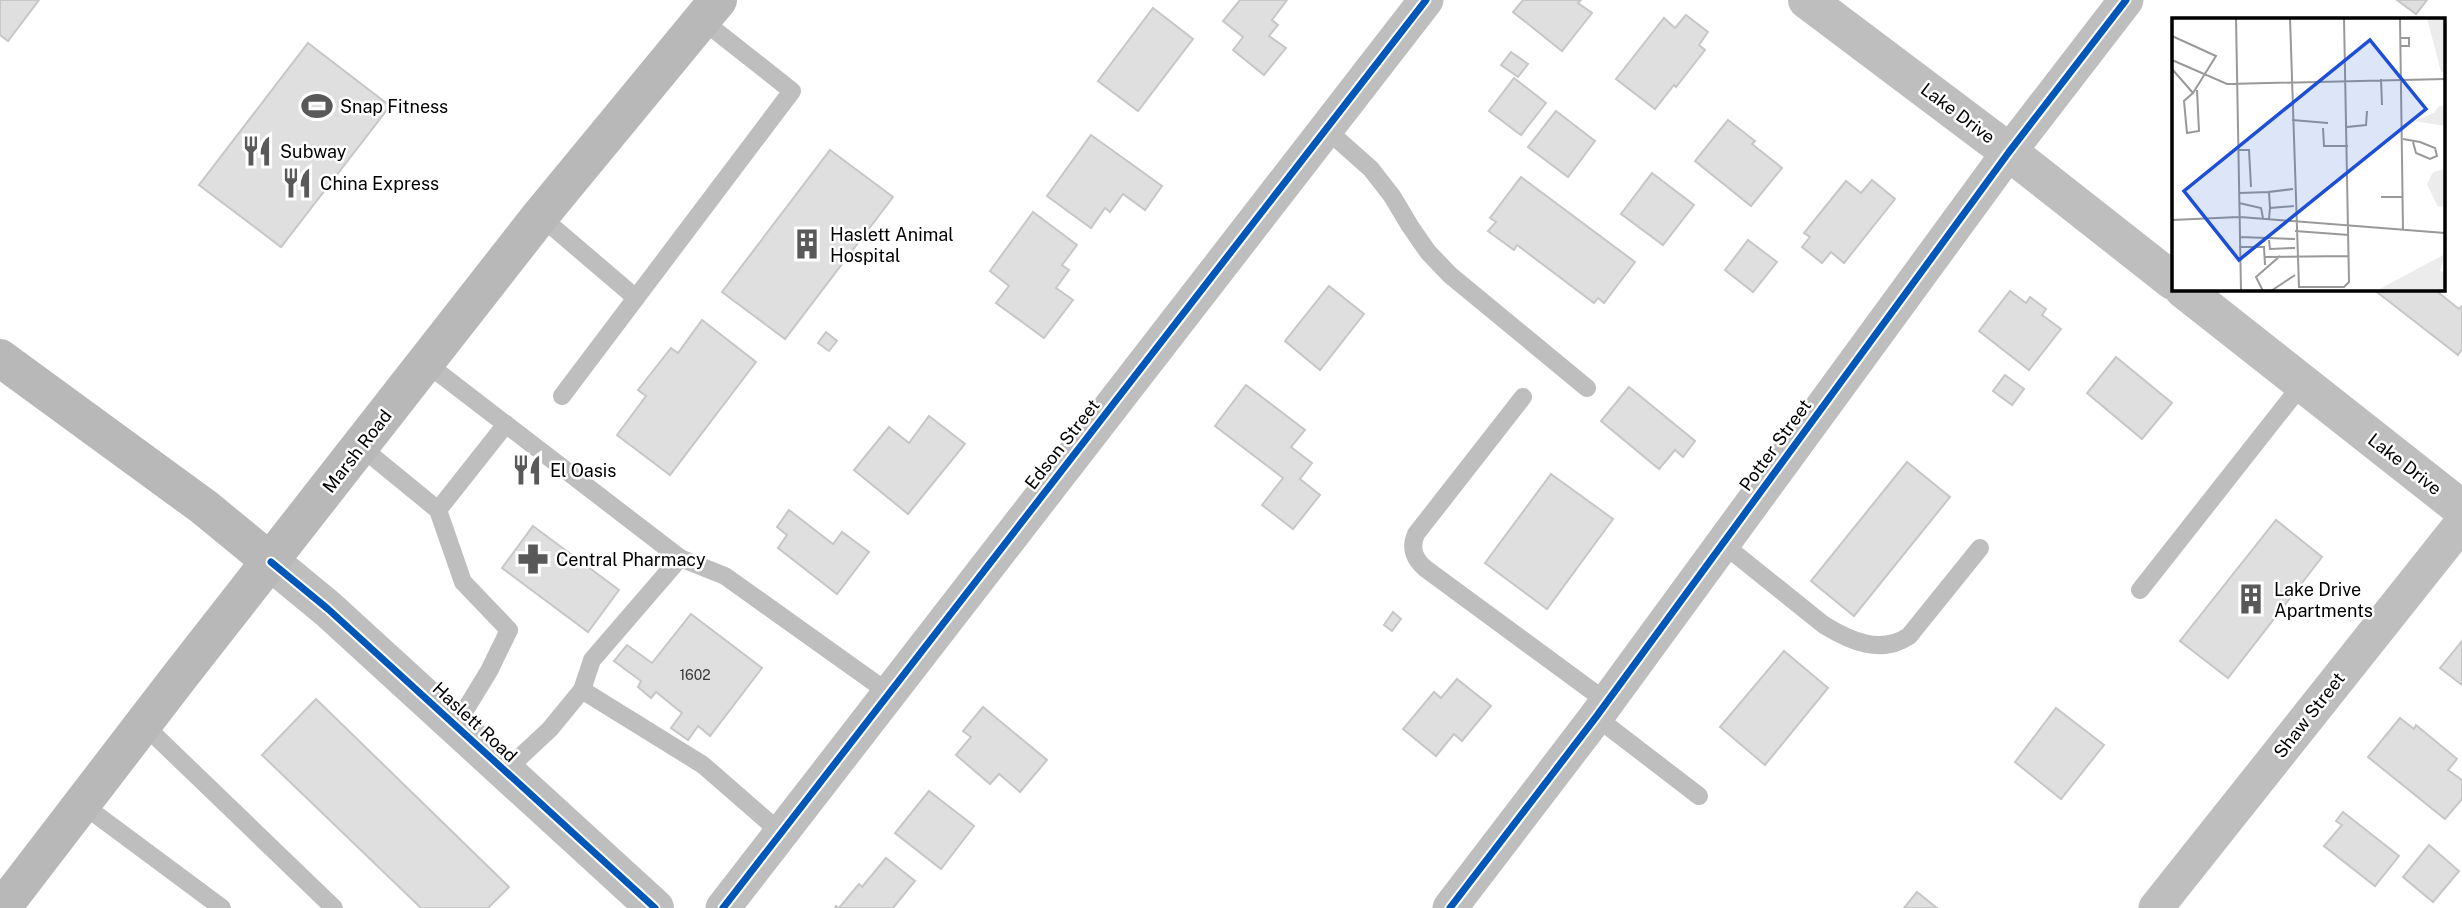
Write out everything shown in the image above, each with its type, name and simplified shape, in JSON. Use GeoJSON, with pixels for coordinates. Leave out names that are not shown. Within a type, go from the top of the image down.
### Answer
{"type":"FeatureCollection","features":[{"type":"Feature","properties":{"kind":"main road","name":"Marsh Road"},"geometry":{"type":"LineString","coordinates":[[2,908],[540,216],[710,10]]}},
{"type":"Feature","properties":{"kind":"main road","name":"Haslett Road"},"geometry":{"type":"LineString","coordinates":[[0,358],[204,507],[271,562]]}},
{"type":"Feature","properties":{"kind":"street","name":"Edson Street"},"geometry":{"type":"LineString","coordinates":[[723,908],[1426,0]]}},
{"type":"Feature","properties":{"kind":"street","name":"Lake Drive"},"geometry":{"type":"LineString","coordinates":[[1807,0],[2009,152],[2172,280]]}},
{"type":"Feature","properties":{"kind":"street","name":"Potter Street"},"geometry":{"type":"LineString","coordinates":[[1450,908],[1601,710],[2009,152],[2126,0]]}},
{"type":"Feature","properties":{"kind":"street","name":"Lake Drive"},"geometry":{"type":"LineString","coordinates":[[2184,290],[2462,509]]}},
{"type":"Feature","properties":{"kind":"street","name":"Shaw Street"},"geometry":{"type":"LineString","coordinates":[[2156,908],[2462,523]]}},
{"type":"Feature","properties":{"kind":"street","name":"Haslett Road"},"geometry":{"type":"LineString","coordinates":[[271,562],[328,609],[654,908]]}},
{"type":"Feature","properties":{"kind":"lane"},"geometry":{"type":"LineString","coordinates":[[562,396],[792,91],[710,10]]}},
{"type":"Feature","properties":{"kind":"lane"},"geometry":{"type":"LineString","coordinates":[[1326,129],[1371,169],[1416,234],[1450,275],[1587,387]]}},
{"type":"Feature","properties":{"kind":"lane"},"geometry":{"type":"LineString","coordinates":[[540,216],[636,298]]}},
{"type":"Feature","properties":{"kind":"lane"},"geometry":{"type":"LineString","coordinates":[[426,363],[680,558],[725,576],[889,693]]}},
{"type":"Feature","properties":{"kind":"lane"},"geometry":{"type":"LineString","coordinates":[[2140,590],[2303,383]]}},
{"type":"Feature","properties":{"kind":"lane"},"geometry":{"type":"LineString","coordinates":[[1523,397],[1416,534],[1413,549],[1419,564],[1601,710],[1699,796]]}},
{"type":"Feature","properties":{"kind":"lane"},"geometry":{"type":"LineString","coordinates":[[438,510],[506,424]]}},
{"type":"Feature","properties":{"kind":"lane"},"geometry":{"type":"LineString","coordinates":[[361,447],[438,510],[463,582],[509,630],[489,671],[456,725]]}},
{"type":"Feature","properties":{"kind":"lane"},"geometry":{"type":"LineString","coordinates":[[1723,544],[1841,636],[1860,643],[1887,646],[1899,643],[1909,636],[1980,548]]}},
{"type":"Feature","properties":{"kind":"lane"},"geometry":{"type":"LineString","coordinates":[[505,771],[550,729],[582,690],[592,660],[680,558]]}},
{"type":"Feature","properties":{"kind":"lane"},"geometry":{"type":"LineString","coordinates":[[582,690],[703,765],[781,833]]}},
{"type":"Feature","properties":{"kind":"lane"},"geometry":{"type":"LineString","coordinates":[[143,724],[334,908]]}},
{"type":"Feature","properties":{"kind":"lane"},"geometry":{"type":"LineString","coordinates":[[82,804],[222,908]]}},
{"type":"Feature","properties":{"kind":"building"},"geometry":{"type":"Polygon","coordinates":[[[0,0],[39,0],[8,41],[0,35],[0,0]]]}},
{"type":"Feature","properties":{"kind":"building"},"geometry":{"type":"Polygon","coordinates":[[[1240,0],[1287,0],[1272,20],[1278,25],[1269,36],[1286,48],[1264,75],[1233,50],[1243,37],[1223,21],[1240,0]]]}},
{"type":"Feature","properties":{"kind":"building"},"geometry":{"type":"Polygon","coordinates":[[[1523,0],[1581,0],[1578,3],[1592,13],[1562,51],[1513,12],[1523,0]]]}},
{"type":"Feature","properties":{"kind":"building"},"geometry":{"type":"Polygon","coordinates":[[[2397,0],[2427,0],[2416,14],[2397,0]]]}},
{"type":"Feature","properties":{"kind":"building"},"geometry":{"type":"Polygon","coordinates":[[[1153,8],[1193,39],[1138,111],[1098,81],[1153,8]]]}},
{"type":"Feature","properties":{"kind":"building"},"geometry":{"type":"Polygon","coordinates":[[[1686,15],[1708,32],[1699,45],[1705,50],[1655,109],[1616,79],[1664,18],[1675,28],[1686,15]]]}},
{"type":"Feature","properties":{"kind":"building"},"geometry":{"type":"Polygon","coordinates":[[[308,43],[390,106],[281,247],[199,185],[308,43]]]}},
{"type":"Feature","properties":{"kind":"building"},"geometry":{"type":"Polygon","coordinates":[[[1511,52],[1528,64],[1518,77],[1501,65],[1511,52]]]}},
{"type":"Feature","properties":{"kind":"building"},"geometry":{"type":"Polygon","coordinates":[[[1514,78],[1546,103],[1521,135],[1489,111],[1514,78]]]}},
{"type":"Feature","properties":{"kind":"building"},"geometry":{"type":"Polygon","coordinates":[[[1556,111],[1595,141],[1568,177],[1528,147],[1556,111]]]}},
{"type":"Feature","properties":{"kind":"building"},"geometry":{"type":"Polygon","coordinates":[[[1728,120],[1755,141],[1752,144],[1782,168],[1751,206],[1695,161],[1728,120]]]}},
{"type":"Feature","properties":{"kind":"building"},"geometry":{"type":"Polygon","coordinates":[[[1091,135],[1162,186],[1145,210],[1123,194],[1110,212],[1105,208],[1091,228],[1047,196],[1091,135]]]}},
{"type":"Feature","properties":{"kind":"building","name":"Haslett Animal Hospital"},"geometry":{"type":"Polygon","coordinates":[[[830,150],[893,197],[785,339],[722,292],[830,150]]]}},
{"type":"Feature","properties":{"kind":"building"},"geometry":{"type":"Polygon","coordinates":[[[1652,173],[1694,205],[1663,245],[1621,214],[1652,173]]]}},
{"type":"Feature","properties":{"kind":"building"},"geometry":{"type":"Polygon","coordinates":[[[1521,177],[1635,262],[1604,303],[1598,298],[1594,303],[1517,245],[1514,250],[1488,231],[1496,222],[1490,218],[1521,177]]]}},
{"type":"Feature","properties":{"kind":"building"},"geometry":{"type":"Polygon","coordinates":[[[1872,180],[1895,199],[1844,263],[1831,252],[1822,263],[1802,247],[1810,237],[1804,233],[1846,181],[1861,193],[1872,180]]]}},
{"type":"Feature","properties":{"kind":"building"},"geometry":{"type":"Polygon","coordinates":[[[1033,212],[1077,245],[1062,265],[1069,270],[1056,288],[1073,300],[1044,338],[996,303],[1009,286],[990,271],[1033,212]]]}},
{"type":"Feature","properties":{"kind":"building"},"geometry":{"type":"Polygon","coordinates":[[[1748,240],[1777,262],[1753,292],[1725,270],[1748,240]]]}},
{"type":"Feature","properties":{"kind":"building"},"geometry":{"type":"Polygon","coordinates":[[[1329,286],[1364,314],[1320,370],[1285,341],[1329,286]]]}},
{"type":"Feature","properties":{"kind":"building"},"geometry":{"type":"Polygon","coordinates":[[[2374,290],[2435,290],[2459,309],[2462,306],[2462,349],[2458,355],[2374,290]]]}},
{"type":"Feature","properties":{"kind":"building"},"geometry":{"type":"Polygon","coordinates":[[[2010,291],[2026,303],[2030,297],[2046,309],[2042,315],[2061,329],[2029,370],[1979,331],[2010,291]]]}},
{"type":"Feature","properties":{"kind":"building"},"geometry":{"type":"Polygon","coordinates":[[[702,320],[756,362],[670,475],[617,435],[646,396],[638,390],[671,348],[678,353],[702,320]]]}},
{"type":"Feature","properties":{"kind":"building"},"geometry":{"type":"Polygon","coordinates":[[[826,332],[837,341],[829,351],[818,343],[826,332]]]}},
{"type":"Feature","properties":{"kind":"building"},"geometry":{"type":"Polygon","coordinates":[[[2116,357],[2172,403],[2142,439],[2087,393],[2116,357]]]}},
{"type":"Feature","properties":{"kind":"building"},"geometry":{"type":"Polygon","coordinates":[[[2005,375],[2024,389],[2012,405],[1993,391],[2005,375]]]}},
{"type":"Feature","properties":{"kind":"building"},"geometry":{"type":"Polygon","coordinates":[[[1246,385],[1305,430],[1291,447],[1312,463],[1300,479],[1320,495],[1293,529],[1262,505],[1283,478],[1215,426],[1246,385]]]}},
{"type":"Feature","properties":{"kind":"building"},"geometry":{"type":"Polygon","coordinates":[[[1629,387],[1695,441],[1683,457],[1675,450],[1659,469],[1601,421],[1629,387]]]}},
{"type":"Feature","properties":{"kind":"building"},"geometry":{"type":"Polygon","coordinates":[[[929,416],[965,444],[908,514],[854,470],[889,427],[909,443],[929,416]]]}},
{"type":"Feature","properties":{"kind":"building"},"geometry":{"type":"Polygon","coordinates":[[[1907,462],[1950,497],[1854,616],[1811,581],[1907,462]]]}},
{"type":"Feature","properties":{"kind":"building"},"geometry":{"type":"Polygon","coordinates":[[[1551,474],[1613,519],[1547,609],[1485,563],[1551,474]]]}},
{"type":"Feature","properties":{"kind":"building"},"geometry":{"type":"Polygon","coordinates":[[[789,510],[833,544],[842,532],[869,552],[837,594],[778,548],[787,535],[777,527],[789,510]]]}},
{"type":"Feature","properties":{"kind":"building","name":"Lake Drive Apartments"},"geometry":{"type":"Polygon","coordinates":[[[2276,520],[2322,557],[2228,678],[2180,641],[2276,520]]]}},
{"type":"Feature","properties":{"kind":"building"},"geometry":{"type":"Polygon","coordinates":[[[533,526],[619,590],[588,632],[502,568],[533,526]]]}},
{"type":"Feature","properties":{"kind":"building"},"geometry":{"type":"Polygon","coordinates":[[[1393,612],[1401,619],[1392,631],[1384,625],[1393,612]]]}},
{"type":"Feature","properties":{"kind":"building"},"geometry":{"type":"Polygon","coordinates":[[[691,614],[762,668],[710,736],[698,726],[688,740],[671,728],[682,713],[656,692],[651,698],[638,687],[641,681],[614,661],[627,645],[652,663],[691,614]]]}},
{"type":"Feature","properties":{"kind":"building"},"geometry":{"type":"Polygon","coordinates":[[[2462,641],[2462,685],[2440,668],[2462,641]]]}},
{"type":"Feature","properties":{"kind":"building"},"geometry":{"type":"Polygon","coordinates":[[[1784,651],[1828,688],[1765,765],[1720,727],[1784,651]]]}},
{"type":"Feature","properties":{"kind":"building"},"geometry":{"type":"Polygon","coordinates":[[[1457,679],[1491,706],[1462,741],[1454,734],[1436,756],[1403,729],[1434,692],[1441,698],[1457,679]]]}},
{"type":"Feature","properties":{"kind":"building"},"geometry":{"type":"Polygon","coordinates":[[[316,699],[509,887],[488,908],[421,908],[262,755],[316,699]]]}},
{"type":"Feature","properties":{"kind":"building"},"geometry":{"type":"Polygon","coordinates":[[[983,707],[1047,760],[1020,792],[999,774],[990,784],[956,755],[971,737],[963,731],[983,707]]]}},
{"type":"Feature","properties":{"kind":"building"},"geometry":{"type":"Polygon","coordinates":[[[2056,708],[2104,745],[2061,799],[2015,762],[2056,708]]]}},
{"type":"Feature","properties":{"kind":"building"},"geometry":{"type":"Polygon","coordinates":[[[2400,718],[2414,729],[2416,725],[2457,759],[2448,770],[2462,780],[2462,799],[2445,819],[2368,757],[2400,718]]]}},
{"type":"Feature","properties":{"kind":"building"},"geometry":{"type":"Polygon","coordinates":[[[929,791],[974,826],[941,869],[895,833],[929,791]]]}},
{"type":"Feature","properties":{"kind":"building"},"geometry":{"type":"Polygon","coordinates":[[[2343,812],[2399,856],[2375,886],[2324,846],[2342,825],[2336,821],[2343,812]]]}},
{"type":"Feature","properties":{"kind":"building"},"geometry":{"type":"Polygon","coordinates":[[[2429,845],[2459,871],[2433,902],[2403,877],[2429,845]]]}},
{"type":"Feature","properties":{"kind":"building"},"geometry":{"type":"Polygon","coordinates":[[[886,858],[915,881],[893,908],[839,908],[859,884],[862,887],[886,858]]]}},
{"type":"Feature","properties":{"kind":"building"},"geometry":{"type":"Polygon","coordinates":[[[1917,892],[1937,908],[1904,908],[1917,892]]]}},
{"type":"Feature","properties":{"kind":"cycle path"},"geometry":{"type":"LineString","coordinates":[[723,908],[1426,0]]}},
{"type":"Feature","properties":{"kind":"cycle path"},"geometry":{"type":"LineString","coordinates":[[1450,908],[1596,717],[2009,152],[2126,0]]}},
{"type":"Feature","properties":{"kind":"cycle path"},"geometry":{"type":"LineString","coordinates":[[271,562],[328,609],[655,908]]}},
{"type":"Feature","properties":{"kind":"place","name":"Snap Fitness"},"geometry":{"type":"Point","coordinates":[317,106]}},
{"type":"Feature","properties":{"kind":"place","name":"Subway"},"geometry":{"type":"Point","coordinates":[257,151]}},
{"type":"Feature","properties":{"kind":"place","name":"China Express"},"geometry":{"type":"Point","coordinates":[297,183]}},
{"type":"Feature","properties":{"kind":"place","name":"Haslett Animal Hospital"},"geometry":{"type":"Point","coordinates":[807,244]}},
{"type":"Feature","properties":{"kind":"place","name":"El Oasis"},"geometry":{"type":"Point","coordinates":[527,470]}},
{"type":"Feature","properties":{"kind":"place","name":"Central Pharmacy"},"geometry":{"type":"Point","coordinates":[533,559]}},
{"type":"Feature","properties":{"kind":"place","name":"Lake Drive Apartments"},"geometry":{"type":"Point","coordinates":[2251,599]}}]}
